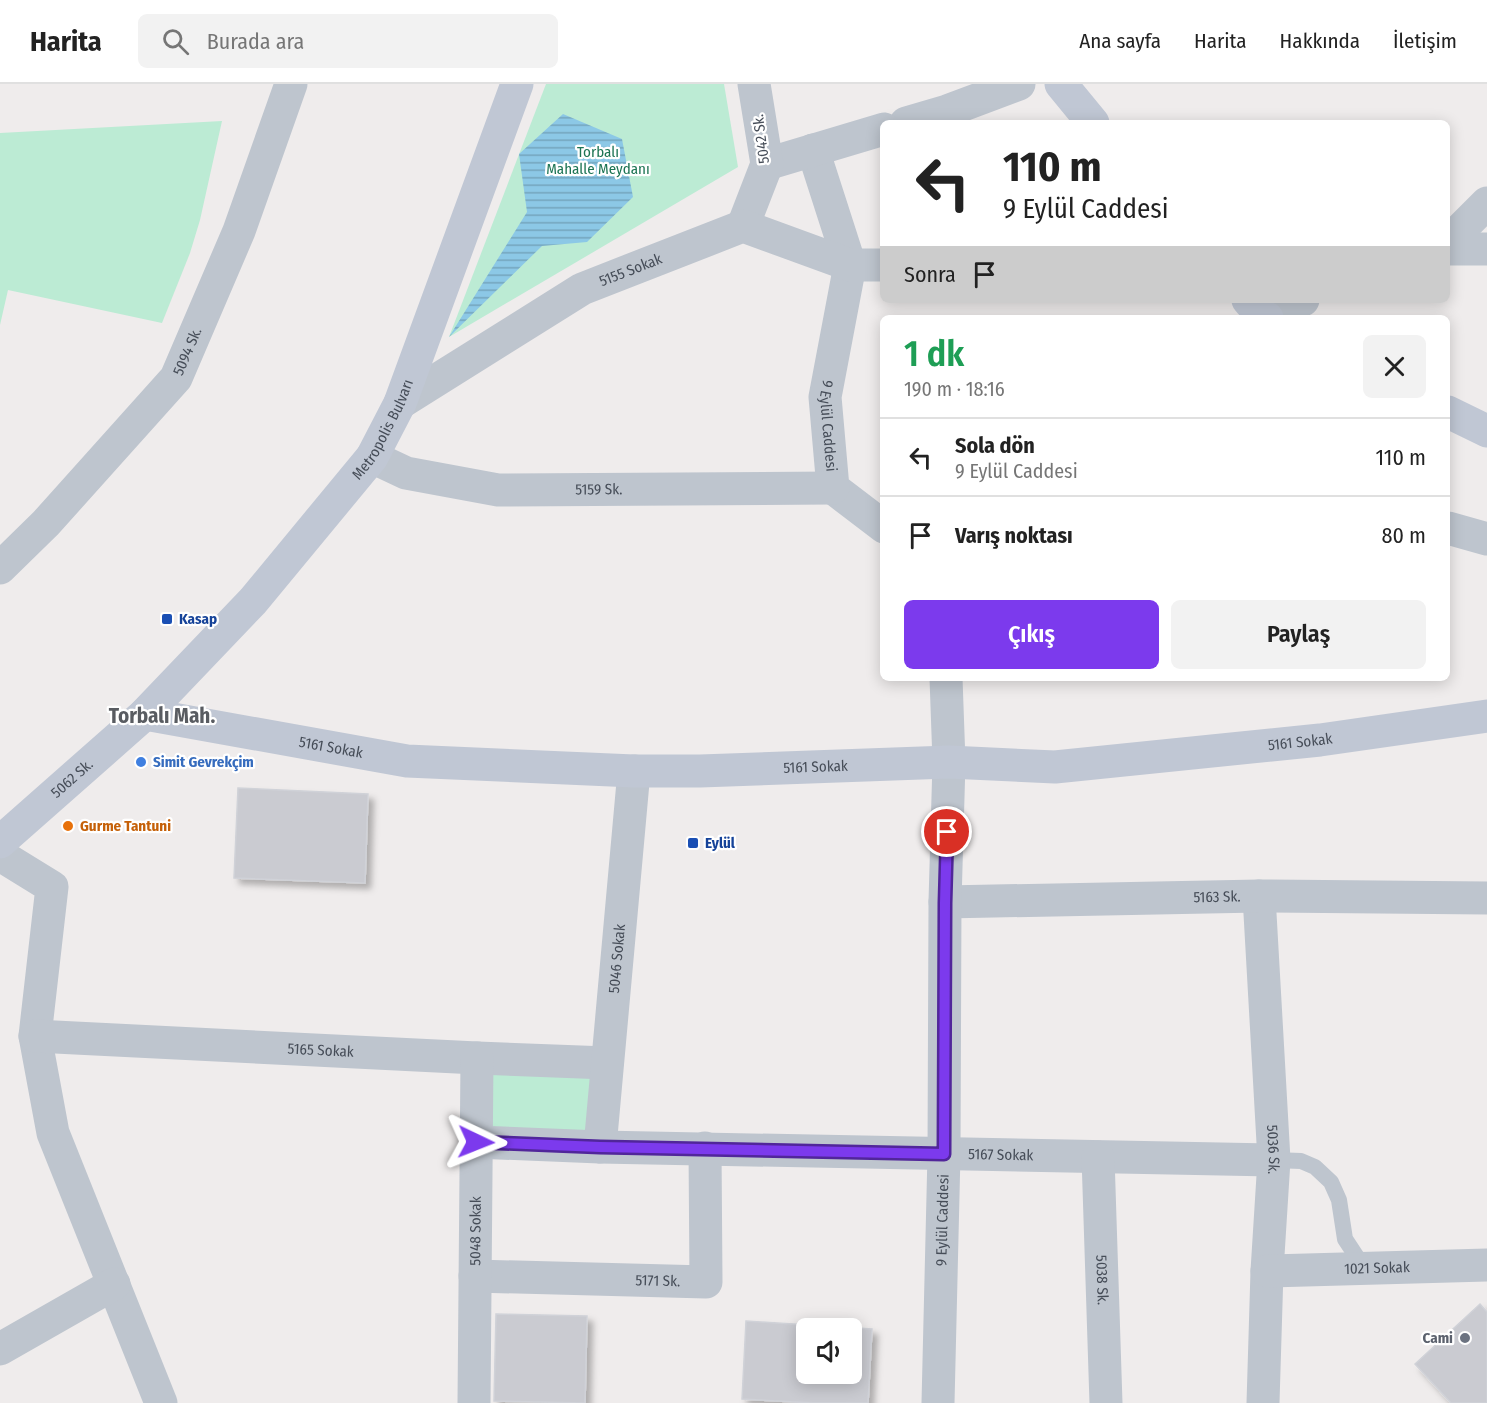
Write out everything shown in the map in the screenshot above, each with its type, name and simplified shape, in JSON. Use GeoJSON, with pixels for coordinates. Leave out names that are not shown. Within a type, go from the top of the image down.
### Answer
{"type":"FeatureCollection","features":[{"type":"Feature","properties":{"kind":"main road","name":"Metropolis Bulvarı"},"geometry":{"type":"LineString","coordinates":[[145,714],[253,601],[372,456],[400,403],[517,84]]}},
{"type":"Feature","properties":{"kind":"main road"},"geometry":{"type":"LineString","coordinates":[[1061,84],[1091,120]]}},
{"type":"Feature","properties":{"kind":"main road"},"geometry":{"type":"LineString","coordinates":[[1450,413],[1487,431]]}},
{"type":"Feature","properties":{"kind":"main road","name":"5161 Sokak"},"geometry":{"type":"LineString","coordinates":[[145,714],[407,761],[634,771],[949,762],[1055,767],[1320,740],[1487,716]]}},
{"type":"Feature","properties":{"kind":"main road","name":"5062 Sk."},"geometry":{"type":"LineString","coordinates":[[0,842],[145,714]]}},
{"type":"Feature","properties":{"kind":"street","name":"5094 Sk."},"geometry":{"type":"LineString","coordinates":[[0,568],[46,524],[177,378],[239,231],[291,84]]}},
{"type":"Feature","properties":{"kind":"street","name":"5042 Sk."},"geometry":{"type":"LineString","coordinates":[[743,226],[767,164],[754,84]]}},
{"type":"Feature","properties":{"kind":"street"},"geometry":{"type":"LineString","coordinates":[[951,117],[965,84]]}},
{"type":"Feature","properties":{"kind":"street"},"geometry":{"type":"LineString","coordinates":[[928,120],[951,117],[1019,84]]}},
{"type":"Feature","properties":{"kind":"street"},"geometry":{"type":"LineString","coordinates":[[767,164],[880,130]]}},
{"type":"Feature","properties":{"kind":"street"},"geometry":{"type":"LineString","coordinates":[[813,150],[850,266]]}},
{"type":"Feature","properties":{"kind":"street"},"geometry":{"type":"LineString","coordinates":[[1450,241],[1487,203]]}},
{"type":"Feature","properties":{"kind":"street","name":"5155 Sokak"},"geometry":{"type":"LineString","coordinates":[[400,403],[582,289],[743,226]]}},
{"type":"Feature","properties":{"kind":"street"},"geometry":{"type":"LineString","coordinates":[[743,226],[850,266],[880,265]]}},
{"type":"Feature","properties":{"kind":"street"},"geometry":{"type":"LineString","coordinates":[[1450,249],[1487,249]]}},
{"type":"Feature","properties":{"kind":"street","name":"9 Eylül Caddesi"},"geometry":{"type":"LineString","coordinates":[[850,266],[825,397],[833,488],[880,525]]}},
{"type":"Feature","properties":{"kind":"street"},"geometry":{"type":"LineString","coordinates":[[1238,303],[1259,313],[1293,303]]}},
{"type":"Feature","properties":{"kind":"street","name":"5159 Sk."},"geometry":{"type":"LineString","coordinates":[[372,456],[406,472],[498,490],[833,488]]}},
{"type":"Feature","properties":{"kind":"street"},"geometry":{"type":"LineString","coordinates":[[1450,529],[1487,539]]}},
{"type":"Feature","properties":{"kind":"street","name":"9 Eylül Caddesi"},"geometry":{"type":"LineString","coordinates":[[938,1403],[949,762],[946,681]]}},
{"type":"Feature","properties":{"kind":"street","name":"5046 Sokak"},"geometry":{"type":"LineString","coordinates":[[600,1147],[634,771]]}},
{"type":"Feature","properties":{"kind":"street"},"geometry":{"type":"LineString","coordinates":[[0,855],[52,887],[35,1036],[53,1133],[161,1403]]}},
{"type":"Feature","properties":{"kind":"street","name":"5163 Sk."},"geometry":{"type":"LineString","coordinates":[[945,903],[1259,896],[1487,898]]}},
{"type":"Feature","properties":{"kind":"street","name":"5036 Sk."},"geometry":{"type":"LineString","coordinates":[[1259,896],[1274,1160],[1267,1271],[1263,1403]]}},
{"type":"Feature","properties":{"kind":"street","name":"5165 Sokak"},"geometry":{"type":"LineString","coordinates":[[35,1036],[607,1063]]}},
{"type":"Feature","properties":{"kind":"street","name":"5048 Sokak"},"geometry":{"type":"LineString","coordinates":[[474,1403],[477,1058]]}},
{"type":"Feature","properties":{"kind":"street","name":"5167 Sokak"},"geometry":{"type":"LineString","coordinates":[[476,1142],[600,1147],[1274,1160]]}},
{"type":"Feature","properties":{"kind":"street","name":"5171 Sk."},"geometry":{"type":"LineString","coordinates":[[475,1276],[706,1282],[705,1148]]}},
{"type":"Feature","properties":{"kind":"street","name":"5038 Sk."},"geometry":{"type":"LineString","coordinates":[[1098,1157],[1106,1403]]}},
{"type":"Feature","properties":{"kind":"street","name":"1021 Sokak"},"geometry":{"type":"LineString","coordinates":[[1267,1271],[1487,1265]]}},
{"type":"Feature","properties":{"kind":"street"},"geometry":{"type":"LineString","coordinates":[[0,1349],[114,1284]]}},
{"type":"Feature","properties":{"kind":"lane"},"geometry":{"type":"LineString","coordinates":[[1274,1160],[1301,1161],[1315,1167],[1331,1182],[1339,1200],[1345,1239],[1364,1268]]}},
{"type":"Feature","properties":{"kind":"green space","name":"Torbalı Mahalle Meydanı"},"geometry":{"type":"Polygon","coordinates":[[[546,84],[724,84],[738,167],[449,337],[546,84]]]}},
{"type":"Feature","properties":{"kind":"green space"},"geometry":{"type":"Polygon","coordinates":[[[222,121],[200,220],[190,253],[162,323],[8,290],[0,325],[0,133],[222,121]]]}},
{"type":"Feature","properties":{"kind":"green space"},"geometry":{"type":"Polygon","coordinates":[[[477,1058],[607,1063],[600,1147],[476,1142],[477,1058]]]}},
{"type":"Feature","properties":{"kind":"water"},"geometry":{"type":"Polygon","coordinates":[[[563,114],[622,139],[633,197],[587,242],[542,246],[449,337],[527,212],[519,154],[563,114]]]}},
{"type":"Feature","properties":{"kind":"building"},"geometry":{"type":"Polygon","coordinates":[[[238,788],[368,794],[365,883],[234,878],[238,788]]]}},
{"type":"Feature","properties":{"kind":"building","name":"Cami"},"geometry":{"type":"Polygon","coordinates":[[[1480,1304],[1487,1312],[1487,1403],[1451,1403],[1415,1364],[1480,1304]]]}},
{"type":"Feature","properties":{"kind":"building"},"geometry":{"type":"Polygon","coordinates":[[[496,1314],[587,1316],[585,1403],[494,1401],[496,1314]]]}},
{"type":"Feature","properties":{"kind":"building"},"geometry":{"type":"Polygon","coordinates":[[[746,1321],[796,1324],[796,1384],[862,1384],[862,1328],[872,1329],[868,1403],[742,1399],[746,1321]]]}},
{"type":"Feature","properties":{"kind":"place","name":"Kasap"},"geometry":{"type":"Point","coordinates":[167,619]}},
{"type":"Feature","properties":{"kind":"place","name":"Simit Gevrekçim"},"geometry":{"type":"Point","coordinates":[141,762]}},
{"type":"Feature","properties":{"kind":"place","name":"Gurme Tantuni"},"geometry":{"type":"Point","coordinates":[68,826]}},
{"type":"Feature","properties":{"kind":"place","name":"Eylül"},"geometry":{"type":"Point","coordinates":[693,843]}},
{"type":"Feature","properties":{"kind":"place","name":"Cami"},"geometry":{"type":"Point","coordinates":[1465,1338]}},
{"type":"Feature","properties":{"kind":"district","name":"Torbalı Mah."},"geometry":{"type":"Point","coordinates":[162,716]}},
{"type":"Feature","properties":{"kind":"route"},"geometry":{"type":"LineString","coordinates":[[476,1142],[600,1147],[944,1154],[947,832]]}}]}
